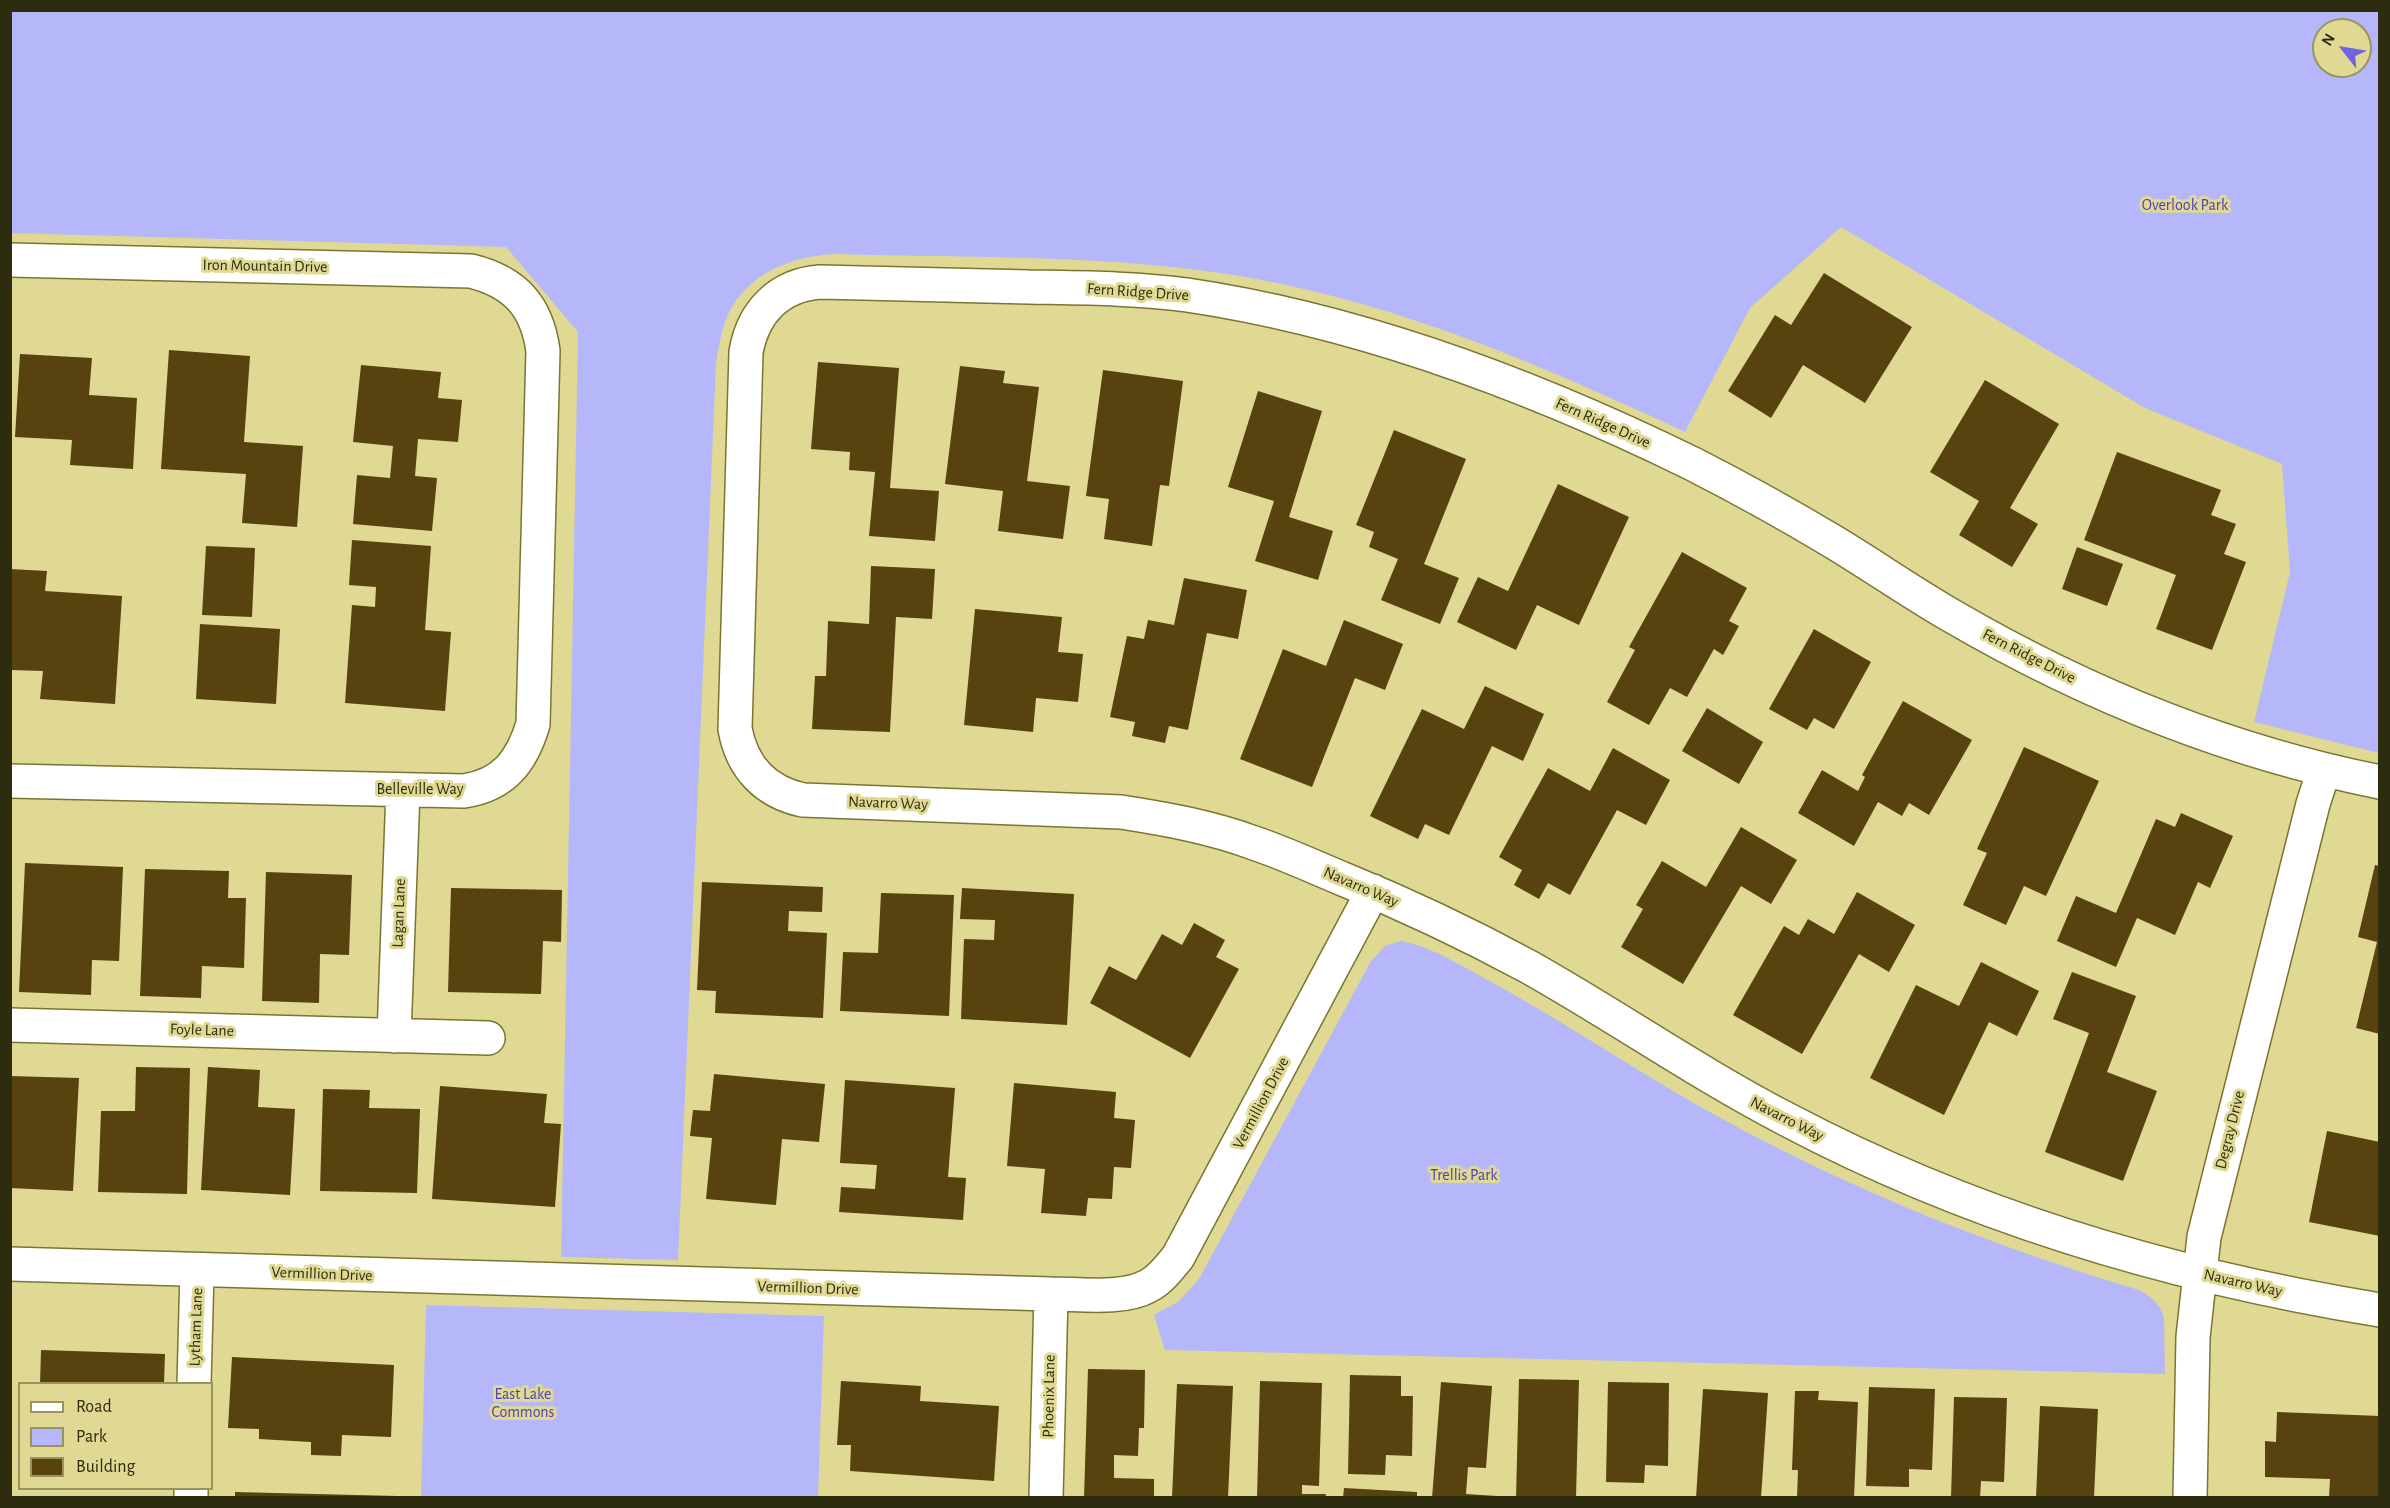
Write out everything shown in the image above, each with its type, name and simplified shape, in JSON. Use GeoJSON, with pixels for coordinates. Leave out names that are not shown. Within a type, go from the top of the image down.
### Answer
{"type":"FeatureCollection","features":[{"type":"Feature","properties":{"kind":"street","name":"Iron Mountain Drive"},"geometry":{"type":"LineString","coordinates":[[10,260],[471,271],[493,278],[514,290]]}},
{"type":"Feature","properties":{"kind":"street","name":"Fern Ridge Drive"},"geometry":{"type":"LineString","coordinates":[[770,302],[792,287],[820,282],[1105,288],[1183,295],[1262,308],[1405,347],[1552,400],[1696,466],[1767,503],[1952,616],[2012,649],[2135,707],[2197,730],[2324,770],[2379,782]]}},
{"type":"Feature","properties":{"kind":"street","name":"Belleville Way"},"geometry":{"type":"LineString","coordinates":[[10,781],[464,791],[497,781],[519,756],[528,741],[533,724],[543,351],[534,318],[526,303],[514,290]]}},
{"type":"Feature","properties":{"kind":"street","name":"Navarro Way"},"geometry":{"type":"LineString","coordinates":[[770,302],[753,324],[746,352],[735,729],[742,755],[758,778],[778,793],[803,801],[1121,812],[1166,819],[1254,843],[1373,891],[1456,928],[1530,968],[1728,1088],[1858,1154],[1988,1208],[2060,1233],[2200,1273],[2321,1300],[2379,1310]]}},
{"type":"Feature","properties":{"kind":"street","name":"Degray Drive"},"geometry":{"type":"LineString","coordinates":[[2190,1497],[2193,1336],[2204,1237],[2313,804],[2324,770]]}},
{"type":"Feature","properties":{"kind":"street","name":"Lagan Lane"},"geometry":{"type":"LineString","coordinates":[[394,1036],[403,790]]}},
{"type":"Feature","properties":{"kind":"street","name":"Vermillion Drive"},"geometry":{"type":"LineString","coordinates":[[10,1264],[1051,1294],[1127,1294],[1149,1286],[1168,1270],[1178,1257],[1373,891]]}},
{"type":"Feature","properties":{"kind":"street","name":"Foyle Lane"},"geometry":{"type":"LineString","coordinates":[[10,1025],[488,1038]]}},
{"type":"Feature","properties":{"kind":"street","name":"Lytham Lane"},"geometry":{"type":"LineString","coordinates":[[194,1382],[198,1271]]}},
{"type":"Feature","properties":{"kind":"street","name":"Phoenix Lane"},"geometry":{"type":"LineString","coordinates":[[1046,1497],[1051,1294]]}},
{"type":"Feature","properties":{"kind":"green space","name":"Overlook Park"},"geometry":{"type":"Polygon","coordinates":[[[11,10],[2379,11],[2379,753],[2254,722],[2290,572],[2282,464],[2145,408],[1841,227],[1750,308],[1685,432],[1580,384],[1418,321],[1363,304],[1251,278],[1200,270],[1044,258],[835,254],[805,258],[764,274],[741,294],[726,320],[716,364],[678,1260],[561,1257],[578,332],[506,247],[11,233],[11,10]]]}},
{"type":"Feature","properties":{"kind":"green space","name":"Trellis Park"},"geometry":{"type":"Polygon","coordinates":[[[1401,941],[1433,951],[1464,967],[1697,1105],[1803,1161],[1912,1210],[1968,1232],[2024,1253],[2139,1290],[2154,1301],[2164,1318],[2165,1374],[1165,1350],[1154,1315],[1178,1302],[1199,1279],[1371,961],[1385,946],[1401,941]]]}},
{"type":"Feature","properties":{"kind":"green space","name":"East Lake Commons"},"geometry":{"type":"Polygon","coordinates":[[[426,1305],[824,1316],[818,1497],[421,1497],[426,1305]]]}},
{"type":"Feature","properties":{"kind":"building"},"geometry":{"type":"Polygon","coordinates":[[[1824,273],[1912,327],[1865,403],[1803,365],[1771,418],[1728,391],[1775,315],[1791,325],[1824,273]]]}},
{"type":"Feature","properties":{"kind":"building"},"geometry":{"type":"Polygon","coordinates":[[[169,350],[250,356],[244,442],[303,446],[297,527],[242,523],[246,474],[161,469],[169,350]]]}},
{"type":"Feature","properties":{"kind":"building"},"geometry":{"type":"Polygon","coordinates":[[[20,354],[92,358],[89,395],[137,398],[133,469],[70,465],[72,440],[15,437],[20,354]]]}},
{"type":"Feature","properties":{"kind":"building"},"geometry":{"type":"Polygon","coordinates":[[[818,362],[899,368],[890,488],[939,491],[935,541],[869,536],[875,472],[849,470],[850,452],[811,449],[818,362]]]}},
{"type":"Feature","properties":{"kind":"building"},"geometry":{"type":"Polygon","coordinates":[[[361,365],[441,372],[438,398],[462,400],[458,442],[418,439],[415,476],[437,478],[432,531],[353,524],[357,475],[390,478],[393,446],[353,442],[361,365]]]}},
{"type":"Feature","properties":{"kind":"building"},"geometry":{"type":"Polygon","coordinates":[[[960,366],[1005,371],[1003,383],[1039,387],[1027,481],[1070,486],[1063,539],[998,531],[1003,491],[945,484],[960,366]]]}},
{"type":"Feature","properties":{"kind":"building"},"geometry":{"type":"Polygon","coordinates":[[[1103,370],[1183,381],[1169,486],[1160,485],[1152,546],[1104,539],[1109,499],[1086,496],[1103,370]]]}},
{"type":"Feature","properties":{"kind":"building"},"geometry":{"type":"Polygon","coordinates":[[[1985,380],[2059,424],[2010,508],[2038,524],[2012,567],[1959,535],[1979,501],[1930,472],[1985,380]]]}},
{"type":"Feature","properties":{"kind":"building"},"geometry":{"type":"Polygon","coordinates":[[[1258,391],[1322,411],[1289,517],[1333,531],[1318,580],[1255,561],[1274,501],[1228,487],[1258,391]]]}},
{"type":"Feature","properties":{"kind":"building"},"geometry":{"type":"Polygon","coordinates":[[[1394,430],[1466,459],[1424,564],[1459,578],[1440,624],[1381,600],[1398,559],[1369,547],[1374,532],[1356,525],[1394,430]]]}},
{"type":"Feature","properties":{"kind":"building"},"geometry":{"type":"Polygon","coordinates":[[[2117,452],[2221,490],[2211,515],[2236,524],[2224,554],[2246,562],[2212,650],[2156,629],[2176,575],[2084,540],[2117,452]]]}},
{"type":"Feature","properties":{"kind":"building"},"geometry":{"type":"Polygon","coordinates":[[[1558,484],[1629,517],[1579,625],[1537,605],[1516,650],[1457,622],[1478,577],[1508,591],[1558,484]]]}},
{"type":"Feature","properties":{"kind":"building"},"geometry":{"type":"Polygon","coordinates":[[[352,540],[431,546],[425,630],[451,632],[445,711],[345,703],[352,605],[375,607],[376,587],[349,585],[352,540]]]}},
{"type":"Feature","properties":{"kind":"building"},"geometry":{"type":"Polygon","coordinates":[[[206,546],[255,548],[252,617],[202,615],[206,546]]]}},
{"type":"Feature","properties":{"kind":"building"},"geometry":{"type":"Polygon","coordinates":[[[2077,547],[2123,564],[2107,606],[2062,589],[2077,547]]]}},
{"type":"Feature","properties":{"kind":"building"},"geometry":{"type":"Polygon","coordinates":[[[1682,552],[1747,588],[1729,621],[1739,626],[1723,655],[1714,649],[1687,697],[1670,688],[1649,725],[1607,702],[1635,650],[1629,647],[1682,552]]]}},
{"type":"Feature","properties":{"kind":"building"},"geometry":{"type":"Polygon","coordinates":[[[871,566],[935,569],[932,619],[896,617],[890,732],[812,729],[815,676],[826,676],[828,621],[869,624],[871,566]]]}},
{"type":"Feature","properties":{"kind":"building"},"geometry":{"type":"Polygon","coordinates":[[[10,569],[47,571],[45,591],[122,596],[115,704],[40,699],[43,671],[10,670],[10,569]]]}},
{"type":"Feature","properties":{"kind":"building"},"geometry":{"type":"Polygon","coordinates":[[[1184,578],[1247,590],[1238,639],[1207,633],[1188,730],[1169,726],[1165,743],[1132,736],[1135,722],[1110,717],[1127,636],[1144,639],[1148,620],[1174,625],[1184,578]]]}},
{"type":"Feature","properties":{"kind":"building"},"geometry":{"type":"Polygon","coordinates":[[[975,609],[1062,617],[1058,652],[1083,654],[1078,702],[1036,698],[1033,732],[964,725],[975,609]]]}},
{"type":"Feature","properties":{"kind":"building"},"geometry":{"type":"Polygon","coordinates":[[[1344,620],[1403,644],[1385,690],[1355,678],[1312,787],[1240,759],[1283,649],[1326,666],[1344,620]]]}},
{"type":"Feature","properties":{"kind":"building"},"geometry":{"type":"Polygon","coordinates":[[[200,624],[280,629],[276,704],[196,699],[200,624]]]}},
{"type":"Feature","properties":{"kind":"building"},"geometry":{"type":"Polygon","coordinates":[[[1814,629],[1871,662],[1834,729],[1814,718],[1807,730],[1769,709],[1814,629]]]}},
{"type":"Feature","properties":{"kind":"building"},"geometry":{"type":"Polygon","coordinates":[[[1485,686],[1544,714],[1523,761],[1492,746],[1449,835],[1425,824],[1418,839],[1370,816],[1422,709],[1464,729],[1485,686]]]}},
{"type":"Feature","properties":{"kind":"building"},"geometry":{"type":"Polygon","coordinates":[[[1903,701],[1972,740],[1929,815],[1909,803],[1902,816],[1878,802],[1854,846],[1798,813],[1822,770],[1858,791],[1865,777],[1862,775],[1903,701]]]}},
{"type":"Feature","properties":{"kind":"building"},"geometry":{"type":"Polygon","coordinates":[[[1707,708],[1763,742],[1739,784],[1682,751],[1707,708]]]}},
{"type":"Feature","properties":{"kind":"building"},"geometry":{"type":"Polygon","coordinates":[[[2024,747],[2099,781],[2046,896],[2024,886],[2006,925],[1963,905],[1987,853],[1977,849],[2024,747]]]}},
{"type":"Feature","properties":{"kind":"building"},"geometry":{"type":"Polygon","coordinates":[[[1613,748],[1670,780],[1646,825],[1617,810],[1570,895],[1548,883],[1539,899],[1514,885],[1522,870],[1499,857],[1548,768],[1590,791],[1613,748]]]}},
{"type":"Feature","properties":{"kind":"building"},"geometry":{"type":"Polygon","coordinates":[[[2181,813],[2233,836],[2210,888],[2198,882],[2175,935],[2137,918],[2116,967],[2057,941],[2076,896],[2116,913],[2156,819],[2175,827],[2181,813]]]}},
{"type":"Feature","properties":{"kind":"building"},"geometry":{"type":"Polygon","coordinates":[[[1741,827],[1797,860],[1771,904],[1741,886],[1683,984],[1621,947],[1643,909],[1636,905],[1662,861],[1706,887],[1741,827]]]}},
{"type":"Feature","properties":{"kind":"building"},"geometry":{"type":"Polygon","coordinates":[[[25,863],[123,867],[119,961],[92,960],[91,995],[19,992],[25,863]]]}},
{"type":"Feature","properties":{"kind":"building"},"geometry":{"type":"Polygon","coordinates":[[[2375,865],[2380,866],[2380,1034],[2356,1028],[2377,942],[2358,937],[2375,865]]]}},
{"type":"Feature","properties":{"kind":"building"},"geometry":{"type":"Polygon","coordinates":[[[145,869],[229,871],[228,898],[246,898],[244,968],[202,966],[201,998],[140,996],[145,869]]]}},
{"type":"Feature","properties":{"kind":"building"},"geometry":{"type":"Polygon","coordinates":[[[266,872],[352,875],[349,955],[320,954],[319,1003],[262,1001],[266,872]]]}},
{"type":"Feature","properties":{"kind":"building"},"geometry":{"type":"Polygon","coordinates":[[[702,882],[823,887],[822,912],[789,911],[788,931],[827,933],[823,1018],[715,1013],[716,991],[697,990],[702,882]]]}},
{"type":"Feature","properties":{"kind":"building"},"geometry":{"type":"Polygon","coordinates":[[[451,888],[562,890],[561,942],[543,941],[541,994],[448,992],[451,888]]]}},
{"type":"Feature","properties":{"kind":"building"},"geometry":{"type":"Polygon","coordinates":[[[962,888],[1074,894],[1067,1025],[961,1019],[964,939],[994,940],[995,920],[960,919],[962,888]]]}},
{"type":"Feature","properties":{"kind":"building"},"geometry":{"type":"Polygon","coordinates":[[[1857,892],[1915,925],[1889,972],[1859,954],[1802,1054],[1733,1015],[1784,926],[1799,935],[1808,919],[1834,934],[1857,892]]]}},
{"type":"Feature","properties":{"kind":"building"},"geometry":{"type":"Polygon","coordinates":[[[881,893],[954,895],[949,1016],[840,1011],[843,952],[878,953],[881,893]]]}},
{"type":"Feature","properties":{"kind":"building"},"geometry":{"type":"Polygon","coordinates":[[[1194,923],[1225,940],[1216,957],[1239,969],[1190,1058],[1090,1003],[1109,966],[1136,980],[1162,934],[1182,945],[1194,923]]]}},
{"type":"Feature","properties":{"kind":"building"},"geometry":{"type":"Polygon","coordinates":[[[1981,962],[2039,991],[2017,1036],[1989,1022],[1944,1115],[1870,1078],[1916,985],[1959,1006],[1981,962]]]}},
{"type":"Feature","properties":{"kind":"building"},"geometry":{"type":"Polygon","coordinates":[[[2072,972],[2136,996],[2107,1072],[2157,1091],[2123,1181],[2045,1152],[2089,1033],[2053,1019],[2072,972]]]}},
{"type":"Feature","properties":{"kind":"building"},"geometry":{"type":"Polygon","coordinates":[[[136,1067],[190,1068],[187,1194],[98,1192],[101,1111],[135,1111],[136,1067]]]}},
{"type":"Feature","properties":{"kind":"building"},"geometry":{"type":"Polygon","coordinates":[[[208,1067],[260,1070],[258,1107],[295,1109],[290,1195],[201,1190],[208,1067]]]}},
{"type":"Feature","properties":{"kind":"building"},"geometry":{"type":"Polygon","coordinates":[[[714,1074],[825,1084],[819,1142],[782,1139],[776,1205],[706,1199],[712,1138],[690,1136],[693,1110],[710,1111],[714,1074]]]}},
{"type":"Feature","properties":{"kind":"building"},"geometry":{"type":"Polygon","coordinates":[[[10,1076],[79,1078],[73,1191],[10,1188],[10,1076]]]}},
{"type":"Feature","properties":{"kind":"building"},"geometry":{"type":"Polygon","coordinates":[[[845,1080],[955,1088],[948,1177],[966,1178],[963,1220],[839,1212],[841,1187],[875,1189],[877,1165],[840,1163],[845,1080]]]}},
{"type":"Feature","properties":{"kind":"building"},"geometry":{"type":"Polygon","coordinates":[[[1014,1083],[1116,1092],[1114,1118],[1135,1120],[1131,1168],[1114,1167],[1112,1199],[1088,1198],[1086,1216],[1041,1213],[1045,1169],[1007,1166],[1014,1083]]]}},
{"type":"Feature","properties":{"kind":"building"},"geometry":{"type":"Polygon","coordinates":[[[440,1086],[547,1094],[544,1123],[561,1124],[555,1207],[432,1199],[440,1086]]]}},
{"type":"Feature","properties":{"kind":"building"},"geometry":{"type":"Polygon","coordinates":[[[323,1089],[370,1090],[369,1108],[420,1109],[417,1193],[320,1191],[323,1089]]]}},
{"type":"Feature","properties":{"kind":"building"},"geometry":{"type":"Polygon","coordinates":[[[2327,1131],[2380,1142],[2380,1236],[2309,1222],[2327,1131]]]}},
{"type":"Feature","properties":{"kind":"building"},"geometry":{"type":"Polygon","coordinates":[[[41,1350],[165,1354],[164,1382],[40,1382],[41,1350]]]}},
{"type":"Feature","properties":{"kind":"building"},"geometry":{"type":"Polygon","coordinates":[[[232,1357],[394,1365],[391,1437],[342,1435],[341,1456],[311,1455],[311,1442],[259,1439],[259,1429],[228,1428],[232,1357]]]}},
{"type":"Feature","properties":{"kind":"building"},"geometry":{"type":"Polygon","coordinates":[[[1088,1369],[1145,1370],[1144,1428],[1139,1428],[1138,1456],[1114,1455],[1114,1478],[1154,1479],[1154,1498],[1084,1498],[1088,1369]]]}},
{"type":"Feature","properties":{"kind":"building"},"geometry":{"type":"Polygon","coordinates":[[[1350,1375],[1401,1376],[1401,1396],[1413,1396],[1412,1456],[1386,1455],[1385,1475],[1348,1474],[1350,1375]]]}},
{"type":"Feature","properties":{"kind":"building"},"geometry":{"type":"Polygon","coordinates":[[[1519,1379],[1579,1380],[1576,1498],[1516,1498],[1519,1379]]]}},
{"type":"Feature","properties":{"kind":"building"},"geometry":{"type":"Polygon","coordinates":[[[841,1381],[921,1386],[920,1401],[999,1406],[994,1481],[850,1471],[851,1445],[837,1445],[841,1381]]]}},
{"type":"Feature","properties":{"kind":"building"},"geometry":{"type":"Polygon","coordinates":[[[1260,1381],[1322,1383],[1319,1486],[1302,1485],[1302,1494],[1326,1494],[1325,1498],[1257,1498],[1260,1381]]]}},
{"type":"Feature","properties":{"kind":"building"},"geometry":{"type":"Polygon","coordinates":[[[1441,1382],[1492,1386],[1486,1468],[1468,1467],[1466,1494],[1497,1496],[1497,1498],[1432,1498],[1441,1382]]]}},
{"type":"Feature","properties":{"kind":"building"},"geometry":{"type":"Polygon","coordinates":[[[1608,1382],[1669,1383],[1668,1466],[1645,1465],[1644,1483],[1606,1482],[1608,1382]]]}},
{"type":"Feature","properties":{"kind":"building"},"geometry":{"type":"Polygon","coordinates":[[[1177,1384],[1233,1386],[1228,1498],[1172,1498],[1177,1384]]]}},
{"type":"Feature","properties":{"kind":"building"},"geometry":{"type":"Polygon","coordinates":[[[1869,1387],[1935,1389],[1932,1470],[1909,1469],[1909,1487],[1866,1486],[1869,1387]]]}},
{"type":"Feature","properties":{"kind":"building"},"geometry":{"type":"Polygon","coordinates":[[[1703,1389],[1768,1393],[1761,1498],[1696,1498],[1703,1389]]]}},
{"type":"Feature","properties":{"kind":"building"},"geometry":{"type":"Polygon","coordinates":[[[1795,1391],[1819,1391],[1818,1400],[1858,1402],[1854,1498],[1797,1498],[1798,1470],[1792,1470],[1795,1391]]]}},
{"type":"Feature","properties":{"kind":"building"},"geometry":{"type":"Polygon","coordinates":[[[1954,1397],[2007,1398],[2004,1482],[1981,1481],[1980,1498],[1951,1498],[1954,1397]]]}},
{"type":"Feature","properties":{"kind":"building"},"geometry":{"type":"Polygon","coordinates":[[[2040,1406],[2098,1409],[2094,1498],[2036,1498],[2040,1406]]]}},
{"type":"Feature","properties":{"kind":"building"},"geometry":{"type":"Polygon","coordinates":[[[2277,1412],[2380,1416],[2380,1498],[2329,1498],[2330,1479],[2265,1477],[2265,1441],[2276,1442],[2277,1412]]]}},
{"type":"Feature","properties":{"kind":"building"},"geometry":{"type":"Polygon","coordinates":[[[1344,1488],[1417,1492],[1417,1498],[1343,1498],[1344,1488]]]}},
{"type":"Feature","properties":{"kind":"building"},"geometry":{"type":"Polygon","coordinates":[[[235,1492],[397,1496],[397,1498],[235,1498],[235,1492]]]}}]}
